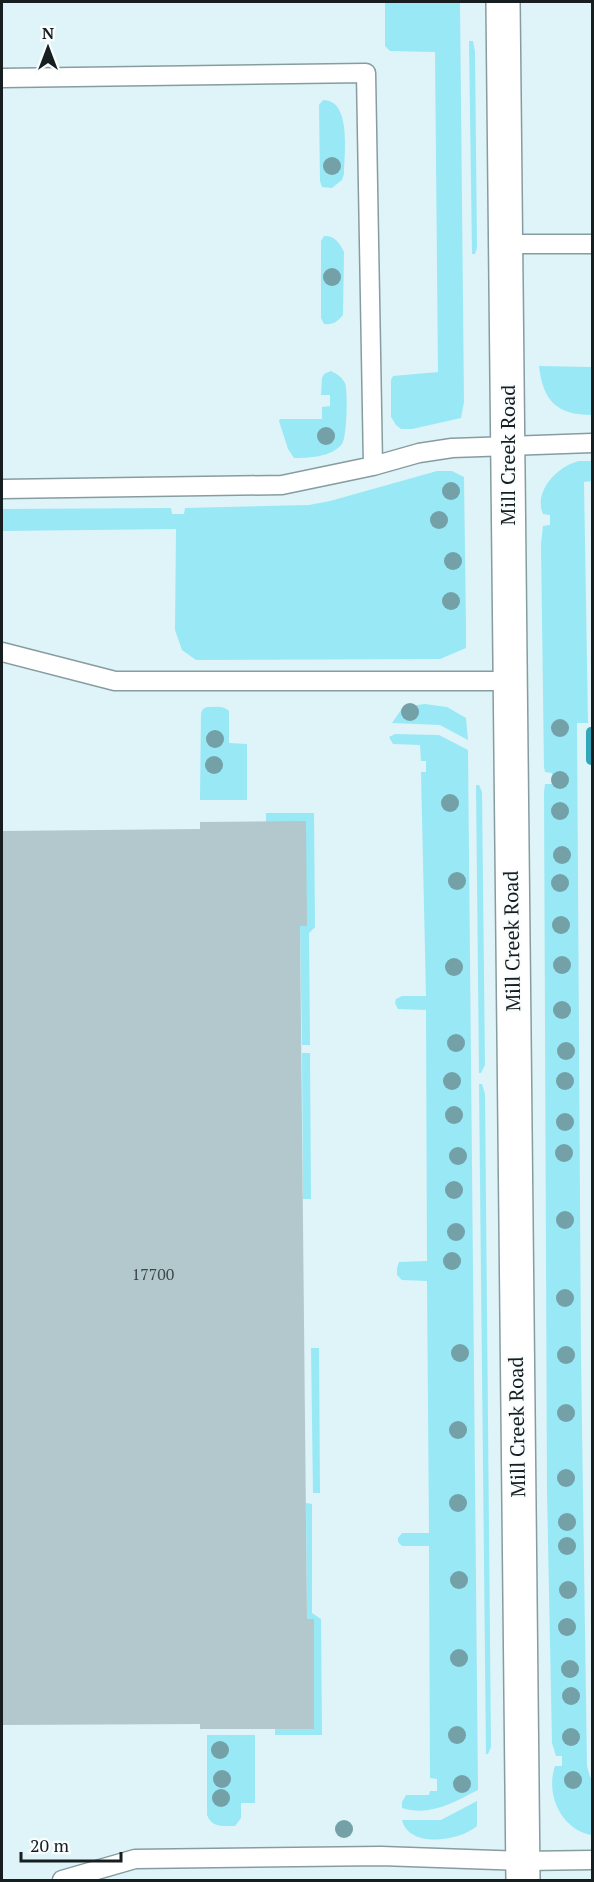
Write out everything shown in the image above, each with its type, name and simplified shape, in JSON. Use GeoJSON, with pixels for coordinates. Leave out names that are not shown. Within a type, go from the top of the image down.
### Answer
{"type":"FeatureCollection","features":[{"type":"Feature","properties":{"kind":"street","name":"Mill Creek Road"},"geometry":{"type":"LineString","coordinates":[[503,2],[523,1871]]}},
{"type":"Feature","properties":{"kind":"lane"},"geometry":{"type":"LineString","coordinates":[[2,78],[366,73],[373,466]]}},
{"type":"Feature","properties":{"kind":"lane"},"geometry":{"type":"LineString","coordinates":[[506,244],[592,244]]}},
{"type":"Feature","properties":{"kind":"lane"},"geometry":{"type":"LineString","coordinates":[[2,489],[282,485],[373,466],[419,453],[452,448],[592,443]]}},
{"type":"Feature","properties":{"kind":"lane"},"geometry":{"type":"LineString","coordinates":[[2,652],[115,681],[509,681]]}},
{"type":"Feature","properties":{"kind":"lane"},"geometry":{"type":"LineString","coordinates":[[62,1881],[135,1859],[381,1856],[523,1871],[592,1860]]}},
{"type":"Feature","properties":{"kind":"shaded area"},"geometry":{"type":"Polygon","coordinates":[[[385,2],[460,2],[464,402],[461,418],[412,429],[401,429],[391,417],[391,380],[393,376],[438,372],[435,52],[390,51],[385,46],[385,2]]]}},
{"type":"Feature","properties":{"kind":"shaded area"},"geometry":{"type":"Polygon","coordinates":[[[469,41],[473,41],[475,52],[477,248],[475,254],[472,254],[469,41]]]}},
{"type":"Feature","properties":{"kind":"shaded area"},"geometry":{"type":"Polygon","coordinates":[[[323,100],[332,102],[339,109],[344,130],[344,174],[342,180],[332,188],[322,187],[320,181],[319,105],[323,100]]]}},
{"type":"Feature","properties":{"kind":"shaded area"},"geometry":{"type":"Polygon","coordinates":[[[324,236],[336,240],[344,252],[343,315],[339,320],[327,324],[324,324],[321,318],[321,241],[324,236]]]}},
{"type":"Feature","properties":{"kind":"shaded area"},"geometry":{"type":"Polygon","coordinates":[[[539,366],[592,367],[592,415],[570,412],[554,404],[544,388],[539,366]]]}},
{"type":"Feature","properties":{"kind":"shaded area"},"geometry":{"type":"Polygon","coordinates":[[[331,371],[342,379],[346,388],[344,440],[332,452],[313,457],[294,458],[288,449],[279,421],[280,419],[322,419],[322,407],[330,406],[330,395],[321,395],[322,378],[324,374],[331,371]]]}},
{"type":"Feature","properties":{"kind":"shaded area"},"geometry":{"type":"Polygon","coordinates":[[[579,461],[592,461],[592,481],[584,482],[588,723],[577,723],[581,1359],[587,1766],[592,1779],[592,1835],[581,1832],[564,1819],[558,1810],[552,1788],[555,1766],[562,1766],[562,1756],[556,1756],[552,1743],[547,1491],[544,792],[545,784],[552,784],[552,773],[545,772],[544,767],[541,544],[543,526],[550,525],[550,515],[543,514],[541,497],[544,488],[556,474],[579,461]]]}},
{"type":"Feature","properties":{"kind":"shaded area"},"geometry":{"type":"Polygon","coordinates":[[[437,471],[452,471],[464,477],[466,648],[440,659],[196,660],[182,650],[175,630],[176,529],[2,531],[2,509],[171,508],[172,514],[184,514],[185,508],[309,505],[437,471]]]}},
{"type":"Feature","properties":{"kind":"shaded area"},"geometry":{"type":"Polygon","coordinates":[[[425,704],[447,707],[466,718],[468,740],[440,725],[392,723],[403,707],[425,704]]]}},
{"type":"Feature","properties":{"kind":"shaded area"},"geometry":{"type":"Polygon","coordinates":[[[207,707],[227,709],[229,711],[229,743],[247,744],[247,800],[200,800],[201,713],[207,707]]]}},
{"type":"Feature","properties":{"kind":"shaded area"},"geometry":{"type":"Polygon","coordinates":[[[395,734],[439,735],[468,750],[478,1790],[442,1807],[422,1811],[402,1808],[402,1802],[406,1795],[429,1795],[430,1791],[437,1791],[437,1779],[430,1778],[429,1546],[402,1546],[398,1538],[402,1533],[429,1533],[427,1281],[402,1280],[397,1275],[397,1268],[399,1262],[427,1261],[426,1010],[398,1009],[395,1003],[396,999],[402,996],[426,996],[421,772],[426,772],[426,761],[421,761],[420,745],[393,744],[389,737],[395,734]]]}},
{"type":"Feature","properties":{"kind":"shaded area"},"geometry":{"type":"Polygon","coordinates":[[[476,785],[479,785],[482,792],[485,1065],[481,1073],[479,1073],[476,785]]]}},
{"type":"Feature","properties":{"kind":"shaded area"},"geometry":{"type":"Polygon","coordinates":[[[266,813],[314,813],[315,927],[309,933],[310,1045],[302,1045],[300,926],[306,926],[266,822],[266,813]]]}},
{"type":"Feature","properties":{"kind":"shaded area"},"geometry":{"type":"Polygon","coordinates":[[[302,1053],[310,1053],[311,1199],[303,1199],[302,1053]]]}},
{"type":"Feature","properties":{"kind":"shaded area"},"geometry":{"type":"Polygon","coordinates":[[[479,1084],[482,1084],[485,1094],[491,1747],[488,1754],[486,1754],[479,1084]]]}},
{"type":"Feature","properties":{"kind":"shaded area"},"geometry":{"type":"Polygon","coordinates":[[[311,1348],[319,1348],[320,1493],[313,1493],[311,1348]]]}},
{"type":"Feature","properties":{"kind":"shaded area"},"geometry":{"type":"Polygon","coordinates":[[[306,1503],[312,1504],[312,1613],[321,1619],[322,1735],[275,1735],[275,1729],[314,1729],[314,1619],[307,1619],[306,1503]]]}},
{"type":"Feature","properties":{"kind":"shaded area"},"geometry":{"type":"Polygon","coordinates":[[[207,1735],[255,1735],[255,1803],[241,1803],[241,1818],[235,1826],[215,1824],[207,1815],[207,1735]]]}},
{"type":"Feature","properties":{"kind":"shaded area"},"geometry":{"type":"Polygon","coordinates":[[[477,1801],[477,1826],[448,1838],[424,1839],[407,1829],[402,1820],[441,1820],[477,1801]]]}},
{"type":"Feature","properties":{"kind":"building"},"geometry":{"type":"Polygon","coordinates":[[[306,821],[307,926],[300,926],[307,1619],[314,1619],[314,1729],[200,1729],[200,1724],[2,1725],[2,831],[200,829],[200,822],[306,821]]]}},
{"type":"Feature","properties":{"kind":"waterway"},"geometry":{"type":"LineString","coordinates":[[591,732],[591,760]]}}]}
